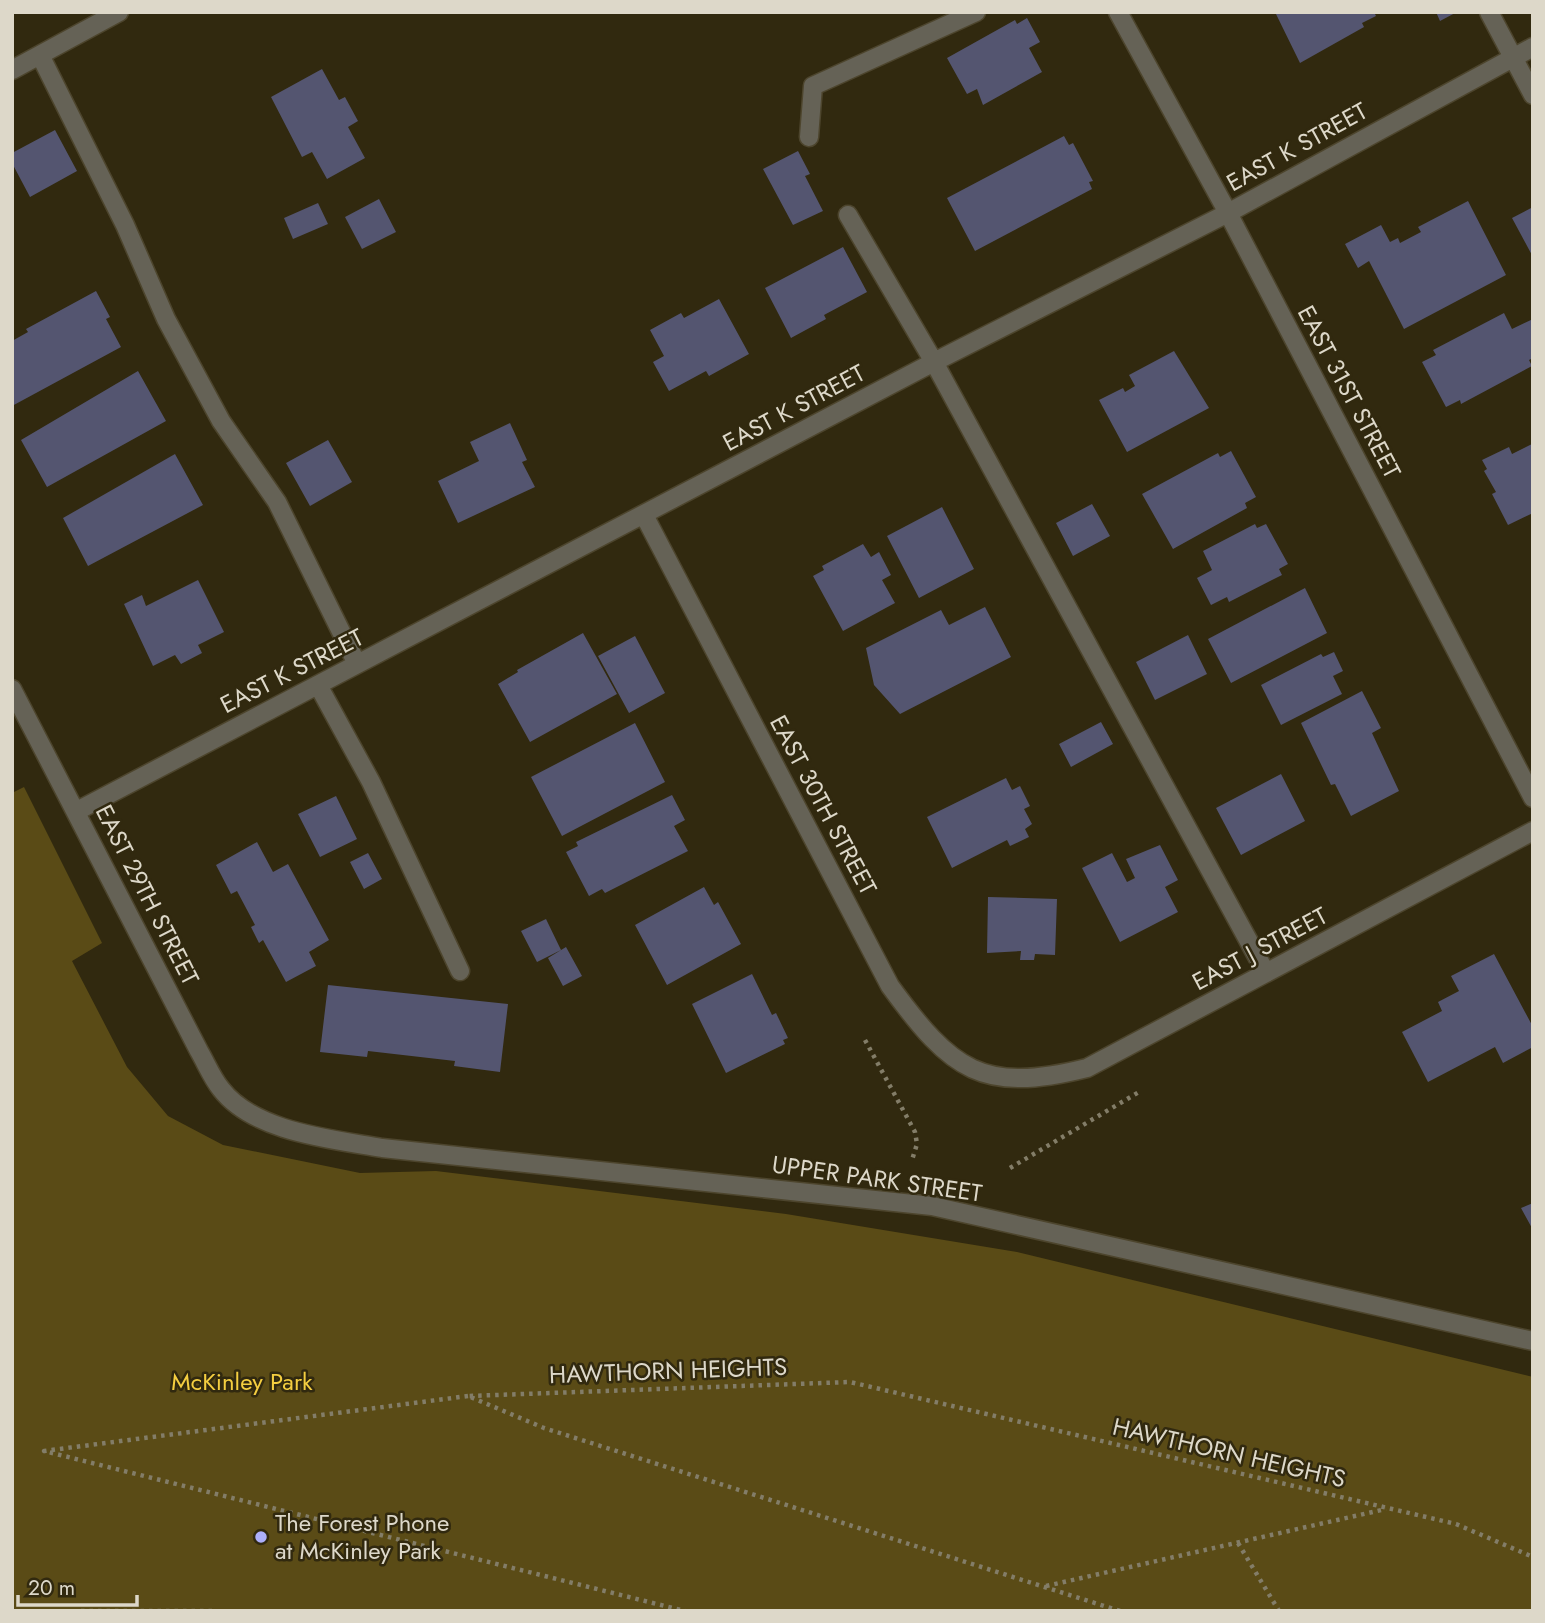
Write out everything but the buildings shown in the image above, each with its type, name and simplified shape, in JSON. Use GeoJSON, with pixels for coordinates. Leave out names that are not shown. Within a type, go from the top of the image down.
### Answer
{"type":"FeatureCollection","features":[{"type":"Feature","properties":{"kind":"street"},"geometry":{"type":"LineString","coordinates":[[12,70],[119,12]]}},
{"type":"Feature","properties":{"kind":"street"},"geometry":{"type":"LineString","coordinates":[[809,137],[813,86],[976,12]]}},
{"type":"Feature","properties":{"kind":"street","name":"EAST 31ST STREET"},"geometry":{"type":"LineString","coordinates":[[1118,12],[1228,213],[1533,798]]}},
{"type":"Feature","properties":{"kind":"street"},"geometry":{"type":"LineString","coordinates":[[1489,12],[1533,95]]}},
{"type":"Feature","properties":{"kind":"street","name":"EAST K STREET"},"geometry":{"type":"LineString","coordinates":[[77,811],[934,362],[1228,213],[1533,47]]}},
{"type":"Feature","properties":{"kind":"street"},"geometry":{"type":"LineString","coordinates":[[40,55],[125,225],[166,319],[221,421],[277,502],[358,664]]}},
{"type":"Feature","properties":{"kind":"street"},"geometry":{"type":"LineString","coordinates":[[848,215],[934,362],[1266,973]]}},
{"type":"Feature","properties":{"kind":"street","name":"EAST 30TH STREET"},"geometry":{"type":"LineString","coordinates":[[644,515],[890,986],[919,1027],[942,1049],[974,1071],[1001,1079]]}},
{"type":"Feature","properties":{"kind":"street"},"geometry":{"type":"LineString","coordinates":[[318,685],[371,782],[460,971]]}},
{"type":"Feature","properties":{"kind":"street","name":"EAST 29TH STREET"},"geometry":{"type":"LineString","coordinates":[[12,689],[199,1051],[221,1090],[250,1115]]}},
{"type":"Feature","properties":{"kind":"street","name":"EAST J STREET"},"geometry":{"type":"LineString","coordinates":[[1001,1079],[1043,1079],[1087,1068],[1533,831]]}},
{"type":"Feature","properties":{"kind":"street","name":"UPPER PARK STREET"},"geometry":{"type":"LineString","coordinates":[[250,1115],[316,1137],[382,1147],[932,1206],[1533,1341]]}},
{"type":"Feature","properties":{"kind":"path"},"geometry":{"type":"LineString","coordinates":[[865,1040],[915,1132],[917,1144],[912,1160]]}},
{"type":"Feature","properties":{"kind":"path"},"geometry":{"type":"LineString","coordinates":[[1010,1168],[1139,1092]]}},
{"type":"Feature","properties":{"kind":"path","name":"HAWTHORN HEIGHTS"},"geometry":{"type":"LineString","coordinates":[[685,1611],[44,1451],[468,1396],[850,1382],[1456,1524],[1533,1557]]}},
{"type":"Feature","properties":{"kind":"path"},"geometry":{"type":"LineString","coordinates":[[468,1396],[544,1428],[1120,1611]]}},
{"type":"Feature","properties":{"kind":"path"},"geometry":{"type":"LineString","coordinates":[[1045,1586],[1388,1508]]}},
{"type":"Feature","properties":{"kind":"path"},"geometry":{"type":"LineString","coordinates":[[1238,1543],[1279,1611]]}},
{"type":"Feature","properties":{"kind":"path"},"geometry":{"type":"LineString","coordinates":[[81,1611],[212,1611]]}},
{"type":"Feature","properties":{"kind":"green space","name":"McKinley Park"},"geometry":{"type":"Polygon","coordinates":[[[24,787],[102,943],[72,961],[127,1067],[168,1116],[223,1145],[360,1173],[436,1171],[786,1214],[1017,1252],[1533,1377],[1533,1611],[12,1611],[12,793],[24,787]]]}},
{"type":"Feature","properties":{"kind":"place","name":"The Forest Phone at McKinley Park"},"geometry":{"type":"Point","coordinates":[261,1537]}}]}
